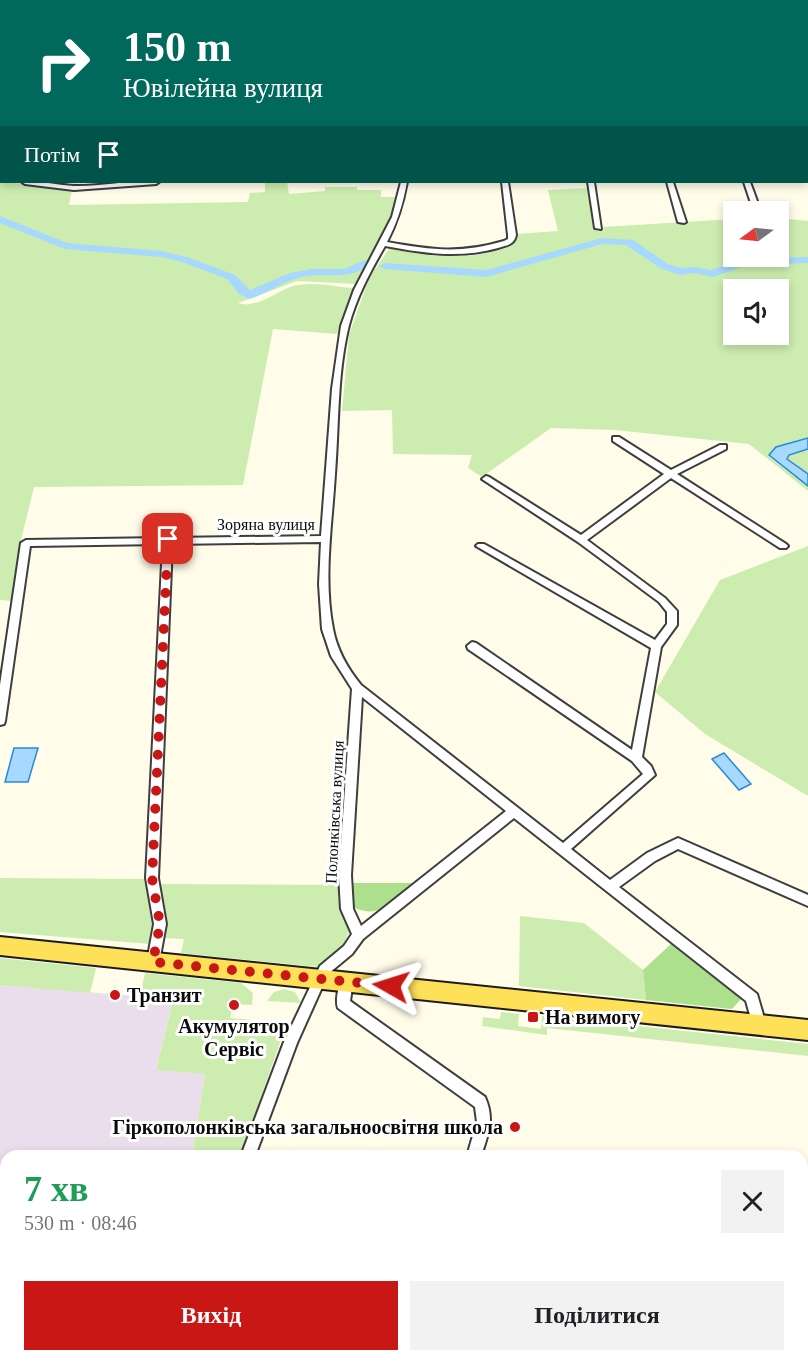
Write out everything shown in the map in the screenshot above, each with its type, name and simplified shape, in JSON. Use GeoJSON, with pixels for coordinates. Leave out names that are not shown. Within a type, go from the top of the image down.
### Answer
{"type":"FeatureCollection","features":[{"type":"Feature","properties":{"kind":"main road"},"geometry":{"type":"LineString","coordinates":[[0,946],[808,1030]]}},
{"type":"Feature","properties":{"kind":"street"},"geometry":{"type":"LineString","coordinates":[[31,183],[59,188],[140,183]]}},
{"type":"Feature","properties":{"kind":"street"},"geometry":{"type":"LineString","coordinates":[[404,183],[402,197],[385,244],[351,305],[340,345],[327,539],[326,619],[338,665],[357,688],[565,848],[752,998],[759,1024]]}},
{"type":"Feature","properties":{"kind":"street"},"geometry":{"type":"LineString","coordinates":[[385,244],[446,255],[468,254],[507,243],[511,240],[512,235],[505,183]]}},
{"type":"Feature","properties":{"kind":"street"},"geometry":{"type":"LineString","coordinates":[[591,183],[599,228]]}},
{"type":"Feature","properties":{"kind":"street"},"geometry":{"type":"LineString","coordinates":[[670,183],[682,222]]}},
{"type":"Feature","properties":{"kind":"street"},"geometry":{"type":"LineString","coordinates":[[747,183],[754,201]]}},
{"type":"Feature","properties":{"kind":"street"},"geometry":{"type":"LineString","coordinates":[[616,439],[783,546]]}},
{"type":"Feature","properties":{"kind":"street"},"geometry":{"type":"LineString","coordinates":[[580,540],[670,474],[723,447]]}},
{"type":"Feature","properties":{"kind":"street"},"geometry":{"type":"LineString","coordinates":[[486,479],[580,540],[662,600],[672,611],[672,625],[656,646],[636,758]]}},
{"type":"Feature","properties":{"kind":"street"},"geometry":{"type":"LineString","coordinates":[[153,962],[160,924],[152,878],[168,539]]}},
{"type":"Feature","properties":{"kind":"street","name":"Зоряна вулиця"},"geometry":{"type":"LineString","coordinates":[[5,656],[26,543],[168,539],[327,539]]}},
{"type":"Feature","properties":{"kind":"street"},"geometry":{"type":"LineString","coordinates":[[481,546],[656,646]]}},
{"type":"Feature","properties":{"kind":"street"},"geometry":{"type":"LineString","coordinates":[[471,646],[636,758],[648,769],[649,776],[565,848]]}},
{"type":"Feature","properties":{"kind":"street"},"geometry":{"type":"LineString","coordinates":[[0,721],[5,656]]}},
{"type":"Feature","properties":{"kind":"street","name":"Полонківська вулиця"},"geometry":{"type":"LineString","coordinates":[[357,688],[345,875],[347,909],[359,935]]}},
{"type":"Feature","properties":{"kind":"street"},"geometry":{"type":"LineString","coordinates":[[250,1150],[291,1042],[324,970],[348,950],[359,935],[514,811]]}},
{"type":"Feature","properties":{"kind":"street"},"geometry":{"type":"LineString","coordinates":[[612,885],[651,857],[678,843],[808,901]]}},
{"type":"Feature","properties":{"kind":"street"},"geometry":{"type":"LineString","coordinates":[[347,981],[343,1004],[480,1102],[484,1110],[484,1124],[476,1150]]}},
{"type":"Feature","properties":{"kind":"shaded area"},"geometry":{"type":"Polygon","coordinates":[[[0,985],[173,999],[156,1069],[205,1074],[193,1150],[0,1150],[0,985]]]}},
{"type":"Feature","properties":{"kind":"green space"},"geometry":{"type":"Polygon","coordinates":[[[0,183],[72,189],[69,205],[248,202],[250,193],[265,192],[265,183],[287,183],[289,194],[325,191],[325,187],[357,187],[357,190],[381,190],[381,197],[397,197],[381,243],[357,284],[297,281],[238,303],[251,304],[297,285],[313,284],[355,288],[337,334],[273,329],[243,485],[34,487],[21,540],[12,601],[0,600],[0,183]]]}},
{"type":"Feature","properties":{"kind":"green space"},"geometry":{"type":"Polygon","coordinates":[[[588,188],[596,231],[604,231],[603,227],[723,220],[723,267],[789,267],[789,219],[808,221],[808,491],[749,444],[615,430],[551,428],[482,477],[468,468],[472,455],[393,454],[392,410],[342,411],[349,335],[369,278],[391,246],[438,255],[470,256],[500,248],[515,241],[516,234],[558,231],[548,190],[588,188]]]}},
{"type":"Feature","properties":{"kind":"green space"},"geometry":{"type":"Polygon","coordinates":[[[808,546],[808,796],[705,734],[655,692],[720,580],[808,546]]]}},
{"type":"Feature","properties":{"kind":"green space"},"geometry":{"type":"Polygon","coordinates":[[[0,878],[145,879],[155,925],[151,944],[0,932],[0,878]]]}},
{"type":"Feature","properties":{"kind":"green space"},"geometry":{"type":"Polygon","coordinates":[[[352,883],[413,883],[386,907],[371,911],[352,907],[352,883]]]}},
{"type":"Feature","properties":{"kind":"green space"},"geometry":{"type":"Polygon","coordinates":[[[160,884],[340,885],[341,911],[350,930],[340,951],[318,967],[181,953],[184,939],[164,938],[167,923],[160,884]]]}},
{"type":"Feature","properties":{"kind":"green space"},"geometry":{"type":"Polygon","coordinates":[[[520,916],[584,923],[643,970],[646,1000],[519,986],[520,916]]]}},
{"type":"Feature","properties":{"kind":"green space"},"geometry":{"type":"Polygon","coordinates":[[[671,944],[741,999],[732,1009],[646,1000],[643,970],[671,944]]]}},
{"type":"Feature","properties":{"kind":"green space"},"geometry":{"type":"Polygon","coordinates":[[[0,958],[96,968],[90,993],[0,985],[0,958]]]}},
{"type":"Feature","properties":{"kind":"green space"},"geometry":{"type":"Polygon","coordinates":[[[145,973],[241,983],[253,993],[252,1005],[233,1004],[230,1018],[287,1023],[242,1150],[193,1150],[205,1074],[156,1070],[173,1000],[140,996],[145,973]]]}},
{"type":"Feature","properties":{"kind":"green space"},"geometry":{"type":"Polygon","coordinates":[[[284,989],[295,992],[301,1003],[267,1001],[274,992],[284,989]]]}},
{"type":"Feature","properties":{"kind":"green space"},"geometry":{"type":"Polygon","coordinates":[[[501,1012],[519,1014],[518,1026],[541,1029],[542,1016],[808,1044],[808,1056],[547,1028],[547,1035],[482,1026],[483,1017],[500,1019],[501,1012]]]}},
{"type":"Feature","properties":{"kind":"water"},"geometry":{"type":"Polygon","coordinates":[[[808,438],[808,449],[789,455],[787,459],[808,474],[808,486],[769,455],[776,447],[808,438]]]}},
{"type":"Feature","properties":{"kind":"water"},"geometry":{"type":"Polygon","coordinates":[[[14,748],[38,748],[28,782],[5,782],[14,748]]]}},
{"type":"Feature","properties":{"kind":"water"},"geometry":{"type":"Polygon","coordinates":[[[724,753],[751,784],[739,790],[712,759],[724,753]]]}},
{"type":"Feature","properties":{"kind":"waterway"},"geometry":{"type":"LineString","coordinates":[[0,219],[65,246],[162,254],[186,260],[231,277],[249,295],[295,275],[320,271],[350,271],[365,263]]}},
{"type":"Feature","properties":{"kind":"waterway"},"geometry":{"type":"LineString","coordinates":[[385,266],[486,274],[602,241],[629,242],[664,266],[680,272],[694,270],[713,274],[747,261],[808,260]]}},
{"type":"Feature","properties":{"kind":"place","name":"Транзит"},"geometry":{"type":"Point","coordinates":[115,995]}},
{"type":"Feature","properties":{"kind":"place","name":"Акумулятор Сервіс"},"geometry":{"type":"Point","coordinates":[234,1005]}},
{"type":"Feature","properties":{"kind":"place","name":"На вимогу"},"geometry":{"type":"Point","coordinates":[533,1017]}},
{"type":"Feature","properties":{"kind":"place","name":"Гіркополонківська загальноосвітня школа"},"geometry":{"type":"Point","coordinates":[515,1127]}},
{"type":"Feature","properties":{"kind":"route"},"geometry":{"type":"LineString","coordinates":[[168,539],[152,878],[160,924],[153,962],[391,986]]}}]}
